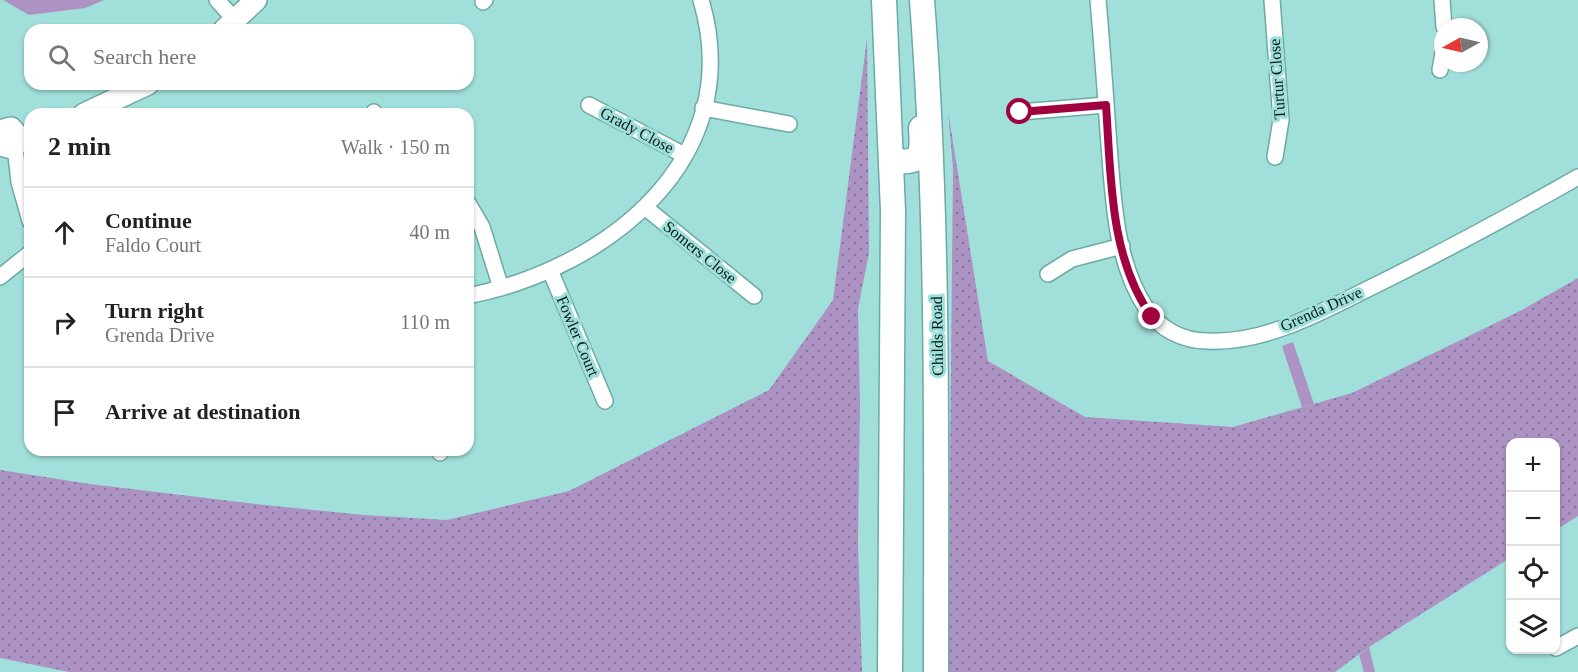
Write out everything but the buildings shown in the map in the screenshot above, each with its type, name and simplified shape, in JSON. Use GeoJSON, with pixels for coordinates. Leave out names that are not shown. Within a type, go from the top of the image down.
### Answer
{"type":"FeatureCollection","features":[{"type":"Feature","properties":{"kind":"main road"},"geometry":{"type":"LineString","coordinates":[[884,0],[891,161],[894,338],[890,672]]}},
{"type":"Feature","properties":{"kind":"main road"},"geometry":{"type":"LineString","coordinates":[[891,161],[912,162],[918,158],[921,151],[917,0]]}},
{"type":"Feature","properties":{"kind":"main road","name":"Childs Road"},"geometry":{"type":"LineString","coordinates":[[922,0],[935,230],[938,458],[936,672]]}},
{"type":"Feature","properties":{"kind":"street"},"geometry":{"type":"LineString","coordinates":[[217,0],[229,24]]}},
{"type":"Feature","properties":{"kind":"street"},"geometry":{"type":"LineString","coordinates":[[230,24],[256,0]]}},
{"type":"Feature","properties":{"kind":"street"},"geometry":{"type":"LineString","coordinates":[[474,295],[501,288],[550,270],[605,242],[646,208],[667,185],[684,155],[703,108],[711,48],[701,0]]}},
{"type":"Feature","properties":{"kind":"street","name":"Grenda Drive"},"geometry":{"type":"LineString","coordinates":[[1098,0],[1114,199],[1122,246],[1138,294],[1152,317],[1175,334],[1197,341],[1236,339],[1279,329],[1316,314],[1477,234],[1578,177]]}},
{"type":"Feature","properties":{"kind":"street","name":"Turtur Close"},"geometry":{"type":"LineString","coordinates":[[1272,0],[1281,120],[1275,157]]}},
{"type":"Feature","properties":{"kind":"street"},"geometry":{"type":"LineString","coordinates":[[1442,0],[1443,18]]}},
{"type":"Feature","properties":{"kind":"street"},"geometry":{"type":"LineString","coordinates":[[97,108],[135,90]]}},
{"type":"Feature","properties":{"kind":"street","name":"Grady Close"},"geometry":{"type":"LineString","coordinates":[[589,105],[684,155]]}},
{"type":"Feature","properties":{"kind":"street"},"geometry":{"type":"LineString","coordinates":[[1020,112],[1106,105]]}},
{"type":"Feature","properties":{"kind":"street"},"geometry":{"type":"LineString","coordinates":[[703,108],[789,124]]}},
{"type":"Feature","properties":{"kind":"street"},"geometry":{"type":"LineString","coordinates":[[11,140],[24,200]]}},
{"type":"Feature","properties":{"kind":"street","name":"Somers Close"},"geometry":{"type":"LineString","coordinates":[[646,208],[754,296]]}},
{"type":"Feature","properties":{"kind":"street"},"geometry":{"type":"LineString","coordinates":[[474,213],[482,227],[501,288]]}},
{"type":"Feature","properties":{"kind":"street"},"geometry":{"type":"LineString","coordinates":[[1048,274],[1072,259],[1122,246]]}},
{"type":"Feature","properties":{"kind":"street"},"geometry":{"type":"LineString","coordinates":[[0,277],[24,258]]}},
{"type":"Feature","properties":{"kind":"street","name":"Fowler Court"},"geometry":{"type":"LineString","coordinates":[[550,270],[605,401]]}},
{"type":"Feature","properties":{"kind":"street"},"geometry":{"type":"LineString","coordinates":[[1560,646],[1578,636]]}},
{"type":"Feature","properties":{"kind":"shaded area"},"geometry":{"type":"Polygon","coordinates":[[[3,0],[104,0],[85,8],[29,15],[3,0]]]}},
{"type":"Feature","properties":{"kind":"shaded area"},"geometry":{"type":"Polygon","coordinates":[[[867,38],[869,253],[858,309],[860,405],[858,542],[862,672],[69,672],[0,658],[0,470],[90,484],[264,505],[447,520],[569,491],[769,390],[833,300],[867,38]]]}},
{"type":"Feature","properties":{"kind":"shaded area"},"geometry":{"type":"Polygon","coordinates":[[[948,111],[988,361],[1085,417],[1233,427],[1352,393],[1522,310],[1578,278],[1578,516],[1560,527],[1560,438],[1506,438],[1506,561],[1369,647],[1335,672],[948,672],[953,168],[948,111]]]}},
{"type":"Feature","properties":{"kind":"shaded area"},"geometry":{"type":"Polygon","coordinates":[[[1293,342],[1314,404],[1302,407],[1282,346],[1293,342]]]}},
{"type":"Feature","properties":{"kind":"shaded area"},"geometry":{"type":"Polygon","coordinates":[[[1369,647],[1375,672],[1364,672],[1359,655],[1369,647]]]}},
{"type":"Feature","properties":{"kind":"route"},"geometry":{"type":"LineString","coordinates":[[1020,112],[1106,105],[1114,199],[1122,246],[1138,294],[1152,317]]}}]}
